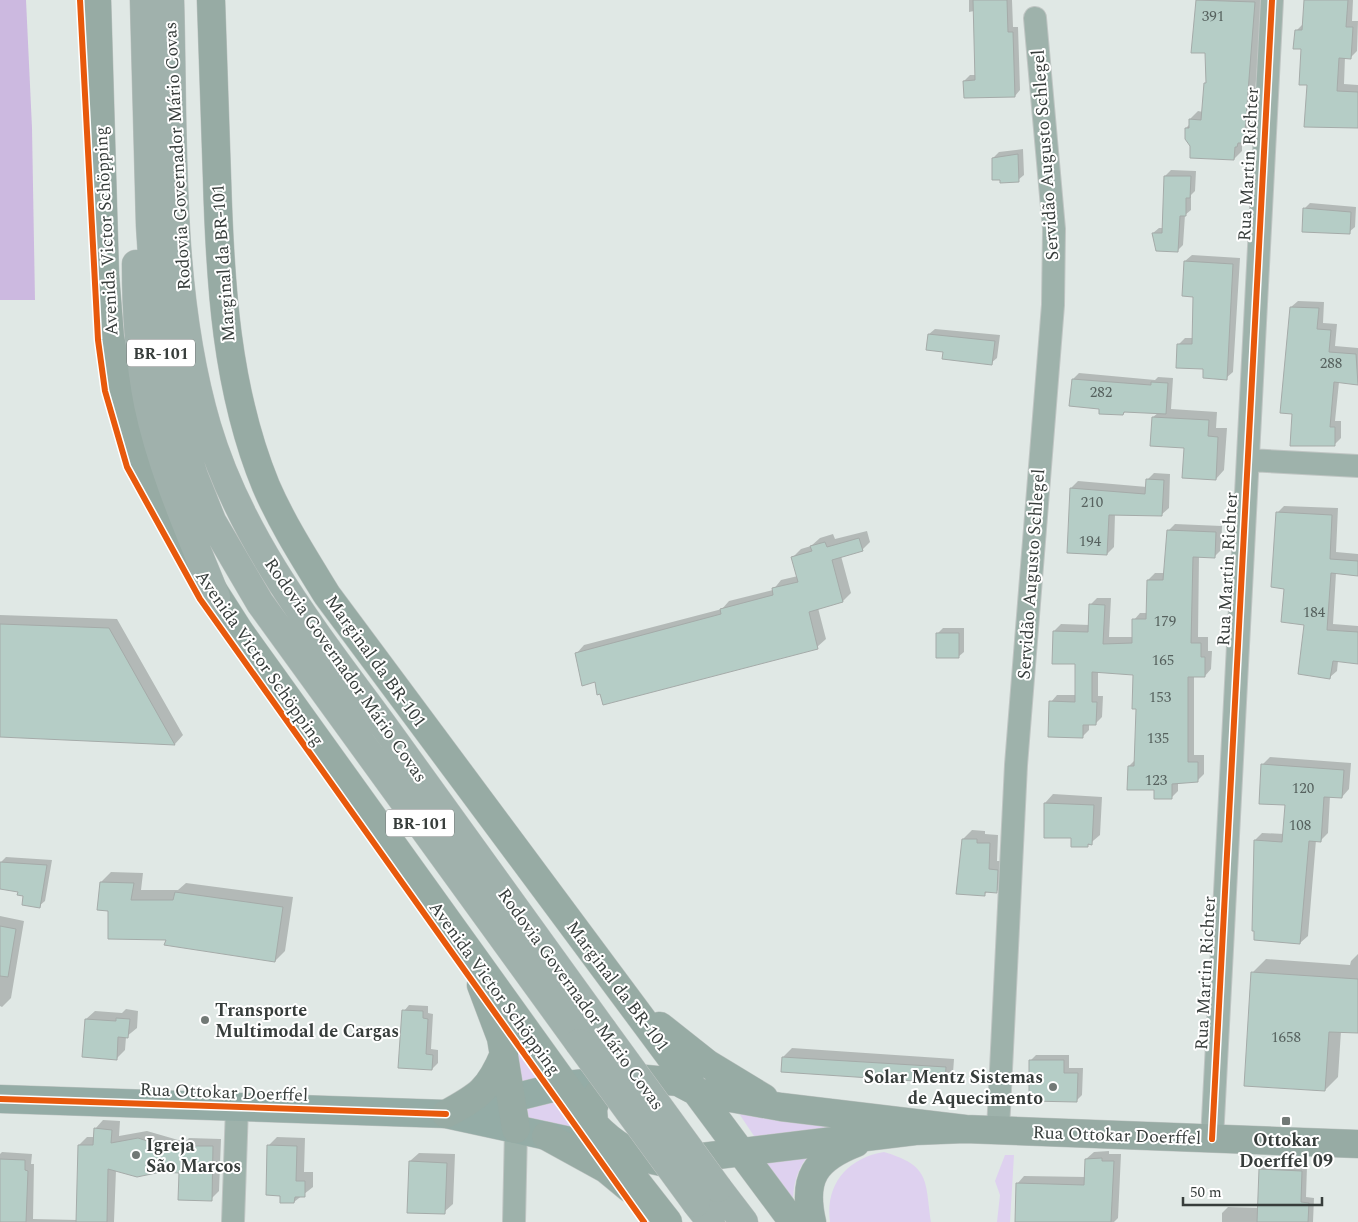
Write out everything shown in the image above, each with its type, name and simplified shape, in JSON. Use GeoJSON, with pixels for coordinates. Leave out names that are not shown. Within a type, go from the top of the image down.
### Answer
{"type":"FeatureCollection","features":[{"type":"Feature","properties":{"kind":"highway","name":"Rodovia Governador Mário Covas"},"geometry":{"type":"LineString","coordinates":[[144,0],[154,288],[161,352],[175,414],[194,476],[212,521],[260,603],[703,1212]]}},
{"type":"Feature","properties":{"kind":"highway","name":"Rodovia Governador Mário Covas"},"geometry":{"type":"LineString","coordinates":[[170,0],[177,219],[182,288],[196,383],[223,471],[243,513],[288,595],[744,1222]]}},
{"type":"Feature","properties":{"kind":"highway"},"geometry":{"type":"LineString","coordinates":[[146,83],[136,308],[141,358],[148,405],[162,457],[216,598]]}},
{"type":"Feature","properties":{"kind":"main road","name":"Avenida Victor Schöpping"},"geometry":{"type":"LineString","coordinates":[[97,0],[105,275],[110,337],[116,376],[128,423],[150,481],[178,535],[216,598],[565,1085],[666,1220]]}},
{"type":"Feature","properties":{"kind":"main road","name":"Marginal da BR-101"},"geometry":{"type":"LineString","coordinates":[[211,0],[218,223],[226,328],[248,431],[266,485],[290,536],[327,595],[698,1092],[792,1222]]}},
{"type":"Feature","properties":{"kind":"main road"},"geometry":{"type":"LineString","coordinates":[[449,924],[491,1007],[504,1054],[516,1130]]}},
{"type":"Feature","properties":{"kind":"main road"},"geometry":{"type":"LineString","coordinates":[[629,1001],[708,1064],[781,1107]]}},
{"type":"Feature","properties":{"kind":"main road"},"geometry":{"type":"LineString","coordinates":[[446,1114],[481,1093],[495,1077],[504,1054]]}},
{"type":"Feature","properties":{"kind":"main road"},"geometry":{"type":"LineString","coordinates":[[656,1078],[678,1082],[698,1092],[709,1125],[702,1146],[685,1160],[661,1162],[643,1158],[609,1140],[594,1124],[593,1109],[598,1094],[616,1080],[656,1078]]}},
{"type":"Feature","properties":{"kind":"main road","name":"Rua Ottokar Doerffel"},"geometry":{"type":"LineString","coordinates":[[446,1114],[565,1085],[616,1080]]}},
{"type":"Feature","properties":{"kind":"main road","name":"Rua Ottokar Doerffel"},"geometry":{"type":"LineString","coordinates":[[698,1092],[781,1107],[966,1130]]}},
{"type":"Feature","properties":{"kind":"main road","name":"Rua Ottokar Doerffel"},"geometry":{"type":"LineString","coordinates":[[0,1099],[446,1114],[643,1158]]}},
{"type":"Feature","properties":{"kind":"main road","name":"Rua Ottokar Doerffel"},"geometry":{"type":"LineString","coordinates":[[685,1160],[741,1151],[915,1131],[998,1130],[1358,1144]]}},
{"type":"Feature","properties":{"kind":"main road"},"geometry":{"type":"LineString","coordinates":[[546,1136],[606,1169],[666,1220]]}},
{"type":"Feature","properties":{"kind":"main road"},"geometry":{"type":"LineString","coordinates":[[812,1222],[808,1203],[814,1170],[836,1151],[875,1136]]}},
{"type":"Feature","properties":{"kind":"street","name":"Rua Martin Richter"},"geometry":{"type":"LineString","coordinates":[[1212,1139],[1272,0]]}},
{"type":"Feature","properties":{"kind":"street","name":"Servidão Augusto Schlegel"},"geometry":{"type":"LineString","coordinates":[[998,1130],[1017,756],[1053,305],[1054,229],[1035,18]]}},
{"type":"Feature","properties":{"kind":"street"},"geometry":{"type":"LineString","coordinates":[[1248,460],[1358,466]]}},
{"type":"Feature","properties":{"kind":"street"},"geometry":{"type":"LineString","coordinates":[[233,1222],[237,1107]]}},
{"type":"Feature","properties":{"kind":"street"},"geometry":{"type":"LineString","coordinates":[[514,1222],[516,1130]]}},
{"type":"Feature","properties":{"kind":"shaded area"},"geometry":{"type":"Polygon","coordinates":[[[0,0],[26,0],[32,128],[35,300],[0,300],[0,0]]]}},
{"type":"Feature","properties":{"kind":"shaded area"},"geometry":{"type":"Polygon","coordinates":[[[503,1013],[554,1085],[516,1092],[503,1013]]]}},
{"type":"Feature","properties":{"kind":"shaded area"},"geometry":{"type":"Polygon","coordinates":[[[563,1097],[596,1142],[532,1130],[523,1107],[563,1097]]]}},
{"type":"Feature","properties":{"kind":"shaded area"},"geometry":{"type":"Polygon","coordinates":[[[732,1103],[838,1128],[758,1142],[732,1103]]]}},
{"type":"Feature","properties":{"kind":"shaded area"},"geometry":{"type":"Polygon","coordinates":[[[884,1152],[899,1157],[918,1169],[926,1185],[931,1222],[830,1222],[831,1196],[841,1175],[859,1160],[884,1152]]]}},
{"type":"Feature","properties":{"kind":"shaded area"},"geometry":{"type":"Polygon","coordinates":[[[1005,1155],[1014,1155],[1010,1222],[997,1222],[1000,1195],[995,1181],[1005,1155]]]}},
{"type":"Feature","properties":{"kind":"shaded area"},"geometry":{"type":"Polygon","coordinates":[[[760,1157],[807,1157],[796,1179],[793,1204],[760,1157]]]}},
{"type":"Feature","properties":{"kind":"building"},"geometry":{"type":"Polygon","coordinates":[[[973,0],[1007,0],[1008,32],[1013,32],[1015,97],[964,98],[963,81],[975,80],[973,0]]]}},
{"type":"Feature","properties":{"kind":"building"},"geometry":{"type":"Polygon","coordinates":[[[1196,0],[1255,2],[1244,143],[1238,143],[1237,147],[1235,147],[1234,160],[1190,158],[1190,146],[1185,139],[1185,128],[1189,128],[1189,119],[1201,120],[1204,83],[1206,83],[1205,53],[1191,53],[1196,0]]]}},
{"type":"Feature","properties":{"kind":"building"},"geometry":{"type":"Polygon","coordinates":[[[1304,0],[1348,0],[1346,27],[1353,27],[1351,59],[1339,58],[1337,91],[1358,92],[1358,128],[1304,127],[1307,85],[1299,85],[1301,49],[1293,49],[1295,30],[1302,30],[1304,0]]]}},
{"type":"Feature","properties":{"kind":"building"},"geometry":{"type":"Polygon","coordinates":[[[1018,154],[1019,182],[1000,183],[1000,180],[992,180],[992,158],[1018,154]]]}},
{"type":"Feature","properties":{"kind":"building"},"geometry":{"type":"Polygon","coordinates":[[[1164,176],[1191,176],[1190,198],[1186,198],[1186,216],[1180,216],[1178,252],[1156,251],[1152,233],[1162,233],[1164,176]]]}},
{"type":"Feature","properties":{"kind":"building"},"geometry":{"type":"Polygon","coordinates":[[[1303,208],[1351,212],[1350,234],[1302,232],[1303,208]]]}},
{"type":"Feature","properties":{"kind":"building"},"geometry":{"type":"Polygon","coordinates":[[[1184,261],[1233,264],[1227,380],[1203,378],[1203,369],[1176,368],[1177,344],[1192,344],[1193,297],[1182,296],[1184,261]]]}},
{"type":"Feature","properties":{"kind":"building"},"geometry":{"type":"Polygon","coordinates":[[[1290,307],[1319,308],[1317,329],[1331,330],[1329,352],[1356,354],[1358,385],[1334,382],[1330,427],[1335,427],[1335,446],[1290,446],[1292,414],[1280,413],[1290,307]]]}},
{"type":"Feature","properties":{"kind":"building"},"geometry":{"type":"Polygon","coordinates":[[[928,334],[995,341],[992,365],[942,359],[943,352],[926,350],[928,334]]]}},
{"type":"Feature","properties":{"kind":"building"},"geometry":{"type":"Polygon","coordinates":[[[1072,379],[1151,385],[1151,382],[1168,383],[1166,414],[1124,412],[1123,415],[1099,414],[1099,409],[1069,406],[1072,379]]]}},
{"type":"Feature","properties":{"kind":"building"},"geometry":{"type":"Polygon","coordinates":[[[1152,417],[1209,420],[1208,436],[1218,437],[1216,480],[1182,478],[1184,448],[1150,446],[1152,417]]]}},
{"type":"Feature","properties":{"kind":"building"},"geometry":{"type":"Polygon","coordinates":[[[1146,479],[1164,480],[1162,516],[1109,515],[1107,555],[1067,553],[1070,488],[1145,494],[1146,479]]]}},
{"type":"Feature","properties":{"kind":"building"},"geometry":{"type":"Polygon","coordinates":[[[1276,512],[1332,515],[1330,559],[1358,561],[1358,576],[1331,573],[1327,630],[1358,632],[1358,664],[1333,661],[1330,679],[1298,674],[1304,625],[1281,622],[1284,589],[1271,587],[1276,512]]]}},
{"type":"Feature","properties":{"kind":"building"},"geometry":{"type":"Polygon","coordinates":[[[1167,530],[1216,532],[1215,558],[1193,557],[1191,643],[1201,643],[1201,657],[1205,657],[1205,677],[1188,677],[1188,762],[1198,762],[1198,782],[1172,784],[1172,799],[1154,799],[1154,790],[1127,790],[1128,766],[1134,766],[1136,709],[1132,709],[1133,675],[1092,672],[1092,702],[1097,702],[1096,725],[1083,725],[1083,738],[1048,737],[1049,701],[1075,702],[1075,664],[1052,664],[1053,631],[1088,632],[1089,604],[1105,605],[1103,644],[1132,643],[1132,619],[1146,619],[1147,580],[1163,580],[1167,530]]]}},
{"type":"Feature","properties":{"kind":"building"},"geometry":{"type":"Polygon","coordinates":[[[859,538],[863,551],[832,560],[843,602],[809,612],[818,649],[603,705],[600,694],[597,695],[595,682],[582,686],[575,653],[721,614],[720,609],[773,595],[772,588],[798,582],[791,557],[812,551],[810,546],[825,542],[827,547],[859,538]]]}},
{"type":"Feature","properties":{"kind":"building"},"geometry":{"type":"Polygon","coordinates":[[[0,624],[109,628],[175,745],[0,737],[0,624]]]}},
{"type":"Feature","properties":{"kind":"building"},"geometry":{"type":"Polygon","coordinates":[[[936,633],[959,633],[959,658],[936,658],[936,633]]]}},
{"type":"Feature","properties":{"kind":"building"},"geometry":{"type":"Polygon","coordinates":[[[1261,764],[1344,770],[1342,798],[1324,797],[1321,842],[1309,841],[1300,944],[1254,940],[1254,931],[1252,931],[1254,840],[1282,842],[1285,805],[1259,804],[1261,764]]]}},
{"type":"Feature","properties":{"kind":"building"},"geometry":{"type":"Polygon","coordinates":[[[1044,803],[1094,805],[1092,845],[1088,844],[1088,847],[1071,847],[1071,838],[1044,838],[1044,803]]]}},
{"type":"Feature","properties":{"kind":"building"},"geometry":{"type":"Polygon","coordinates":[[[962,839],[977,839],[977,843],[990,843],[989,869],[998,870],[997,893],[985,892],[985,896],[956,894],[962,839]]]}},
{"type":"Feature","properties":{"kind":"building"},"geometry":{"type":"Polygon","coordinates":[[[0,862],[47,865],[40,908],[22,905],[23,896],[17,895],[18,892],[0,889],[0,862]]]}},
{"type":"Feature","properties":{"kind":"building"},"geometry":{"type":"Polygon","coordinates":[[[100,882],[134,883],[131,900],[173,900],[175,892],[283,907],[275,962],[164,945],[166,940],[108,939],[108,911],[97,910],[100,882]]]}},
{"type":"Feature","properties":{"kind":"building"},"geometry":{"type":"Polygon","coordinates":[[[0,926],[16,929],[8,977],[0,976],[0,926]]]}},
{"type":"Feature","properties":{"kind":"building"},"geometry":{"type":"Polygon","coordinates":[[[1251,972],[1358,979],[1358,1033],[1329,1032],[1325,1091],[1244,1086],[1251,972]]]}},
{"type":"Feature","properties":{"kind":"building"},"geometry":{"type":"Polygon","coordinates":[[[402,1010],[423,1011],[423,1018],[428,1019],[426,1054],[433,1055],[432,1070],[398,1068],[402,1010]]]}},
{"type":"Feature","properties":{"kind":"building"},"geometry":{"type":"Polygon","coordinates":[[[116,1018],[130,1019],[128,1038],[118,1037],[117,1060],[82,1057],[85,1019],[116,1021],[116,1018]]]}},
{"type":"Feature","properties":{"kind":"building"},"geometry":{"type":"Polygon","coordinates":[[[782,1057],[946,1067],[945,1083],[781,1072],[782,1057]]]}},
{"type":"Feature","properties":{"kind":"building","name":"Solar Mentz Sistemas de Aquecimento"},"geometry":{"type":"Polygon","coordinates":[[[1029,1060],[1064,1060],[1064,1073],[1078,1073],[1077,1102],[1029,1101],[1029,1060]]]}},
{"type":"Feature","properties":{"kind":"building"},"geometry":{"type":"Polygon","coordinates":[[[94,1128],[112,1130],[111,1143],[138,1138],[179,1151],[180,1146],[213,1146],[212,1201],[178,1200],[179,1173],[161,1172],[137,1177],[108,1169],[107,1222],[76,1222],[78,1145],[93,1145],[94,1128]]]}},
{"type":"Feature","properties":{"kind":"building"},"geometry":{"type":"Polygon","coordinates":[[[267,1145],[297,1146],[296,1181],[305,1181],[305,1197],[295,1197],[294,1203],[280,1203],[280,1196],[266,1195],[267,1145]]]}},
{"type":"Feature","properties":{"kind":"building"},"geometry":{"type":"Polygon","coordinates":[[[1102,1158],[1102,1161],[1114,1161],[1111,1222],[1015,1222],[1016,1183],[1084,1185],[1085,1159],[1102,1158]]]}},
{"type":"Feature","properties":{"kind":"building"},"geometry":{"type":"Polygon","coordinates":[[[0,1159],[25,1160],[25,1170],[28,1171],[26,1222],[0,1222],[0,1159]]]}},
{"type":"Feature","properties":{"kind":"building"},"geometry":{"type":"Polygon","coordinates":[[[409,1161],[447,1163],[445,1214],[407,1213],[409,1161]]]}},
{"type":"Feature","properties":{"kind":"building"},"geometry":{"type":"Polygon","coordinates":[[[1259,1169],[1302,1171],[1301,1202],[1309,1203],[1308,1222],[1257,1222],[1259,1169]]]}},
{"type":"Feature","properties":{"kind":"cycle path"},"geometry":{"type":"LineString","coordinates":[[80,0],[98,340],[105,391],[127,467],[200,599],[644,1222]]}},
{"type":"Feature","properties":{"kind":"cycle path"},"geometry":{"type":"LineString","coordinates":[[1212,1139],[1272,0]]}},
{"type":"Feature","properties":{"kind":"cycle path"},"geometry":{"type":"LineString","coordinates":[[0,1099],[446,1114]]}},
{"type":"Feature","properties":{"kind":"place","name":"Transporte Multimodal de Cargas"},"geometry":{"type":"Point","coordinates":[205,1020]}},
{"type":"Feature","properties":{"kind":"place","name":"Solar Mentz Sistemas de Aquecimento"},"geometry":{"type":"Point","coordinates":[1053,1087]}},
{"type":"Feature","properties":{"kind":"place","name":"Ottokar Doerffel 09"},"geometry":{"type":"Point","coordinates":[1286,1121]}},
{"type":"Feature","properties":{"kind":"place","name":"Igreja São Marcos"},"geometry":{"type":"Point","coordinates":[136,1155]}}]}
